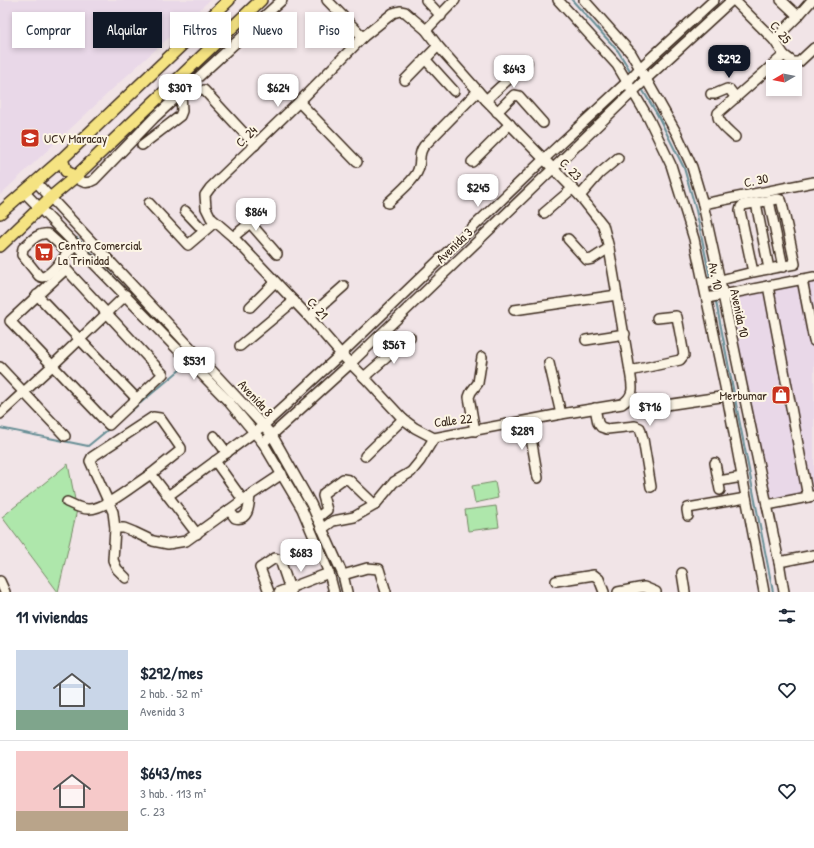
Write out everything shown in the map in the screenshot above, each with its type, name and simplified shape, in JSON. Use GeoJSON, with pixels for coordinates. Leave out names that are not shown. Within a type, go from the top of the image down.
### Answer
{"type":"FeatureCollection","features":[{"type":"Feature","properties":{"kind":"main road"},"geometry":{"type":"LineString","coordinates":[[0,211],[62,159],[229,0]]}},
{"type":"Feature","properties":{"kind":"main road"},"geometry":{"type":"LineString","coordinates":[[0,246],[50,198],[75,177],[261,0]]}},
{"type":"Feature","properties":{"kind":"main road"},"geometry":{"type":"LineString","coordinates":[[62,159],[66,171],[75,177]]}},
{"type":"Feature","properties":{"kind":"street"},"geometry":{"type":"LineString","coordinates":[[75,177],[84,183],[89,183],[94,180],[154,118],[282,0]]}},
{"type":"Feature","properties":{"kind":"street"},"geometry":{"type":"LineString","coordinates":[[327,0],[363,37]]}},
{"type":"Feature","properties":{"kind":"street"},"geometry":{"type":"LineString","coordinates":[[426,0],[441,16]]}},
{"type":"Feature","properties":{"kind":"street"},"geometry":{"type":"LineString","coordinates":[[426,30],[455,0]]}},
{"type":"Feature","properties":{"kind":"street","name":"Av. 10"},"geometry":{"type":"LineString","coordinates":[[558,0],[617,65],[649,119],[671,164],[694,238],[704,284],[764,592]]}},
{"type":"Feature","properties":{"kind":"street","name":"Avenida 10"},"geometry":{"type":"LineString","coordinates":[[584,0],[631,53],[677,134],[692,166],[703,204],[720,280],[784,592]]}},
{"type":"Feature","properties":{"kind":"street","name":"Avenida 3"},"geometry":{"type":"LineString","coordinates":[[168,496],[264,425],[341,354],[640,68],[714,0]]}},
{"type":"Feature","properties":{"kind":"street","name":"Avenida 3"},"geometry":{"type":"LineString","coordinates":[[263,443],[350,364],[646,79],[733,0]]}},
{"type":"Feature","properties":{"kind":"street","name":"C. 25"},"geometry":{"type":"LineString","coordinates":[[733,0],[774,40],[784,55],[793,62],[799,62],[814,48]]}},
{"type":"Feature","properties":{"kind":"street"},"geometry":{"type":"LineString","coordinates":[[781,0],[798,16]]}},
{"type":"Feature","properties":{"kind":"street"},"geometry":{"type":"LineString","coordinates":[[774,40],[812,0]]}},
{"type":"Feature","properties":{"kind":"street","name":"C. 23"},"geometry":{"type":"LineString","coordinates":[[393,13],[400,11],[405,12],[426,30],[478,92],[580,196],[603,225],[609,248],[630,371],[632,392],[629,400]]}},
{"type":"Feature","properties":{"kind":"street","name":"C. 24"},"geometry":{"type":"LineString","coordinates":[[213,220],[206,208],[205,195],[210,188],[299,102],[363,37],[393,13]]}},
{"type":"Feature","properties":{"kind":"street"},"geometry":{"type":"LineString","coordinates":[[405,80],[438,46]]}},
{"type":"Feature","properties":{"kind":"street"},"geometry":{"type":"LineString","coordinates":[[735,137],[719,121],[717,117],[718,113],[784,55]]}},
{"type":"Feature","properties":{"kind":"street"},"geometry":{"type":"LineString","coordinates":[[425,59],[454,91]]}},
{"type":"Feature","properties":{"kind":"street"},"geometry":{"type":"LineString","coordinates":[[486,100],[527,62]]}},
{"type":"Feature","properties":{"kind":"street"},"geometry":{"type":"LineString","coordinates":[[711,94],[727,89],[730,90],[736,98]]}},
{"type":"Feature","properties":{"kind":"street"},"geometry":{"type":"LineString","coordinates":[[204,90],[255,145]]}},
{"type":"Feature","properties":{"kind":"street"},"geometry":{"type":"LineString","coordinates":[[388,203],[415,176],[419,169],[420,151],[424,146],[478,92]]}},
{"type":"Feature","properties":{"kind":"street"},"geometry":{"type":"LineString","coordinates":[[142,145],[180,116],[182,111],[182,93]]}},
{"type":"Feature","properties":{"kind":"street"},"geometry":{"type":"LineString","coordinates":[[497,112],[514,95],[519,96],[544,123]]}},
{"type":"Feature","properties":{"kind":"street"},"geometry":{"type":"LineString","coordinates":[[299,102],[357,162]]}},
{"type":"Feature","properties":{"kind":"street"},"geometry":{"type":"LineString","coordinates":[[472,162],[510,124]]}},
{"type":"Feature","properties":{"kind":"street"},"geometry":{"type":"LineString","coordinates":[[580,196],[599,174],[618,158]]}},
{"type":"Feature","properties":{"kind":"street","name":"Avenida 8"},"geometry":{"type":"LineString","coordinates":[[36,182],[272,435],[311,504],[343,575],[347,592]]}},
{"type":"Feature","properties":{"kind":"street","name":"C. 30"},"geometry":{"type":"LineString","coordinates":[[703,204],[814,182]]}},
{"type":"Feature","properties":{"kind":"street"},"geometry":{"type":"LineString","coordinates":[[544,213],[572,189]]}},
{"type":"Feature","properties":{"kind":"street","name":"Avenida 8"},"geometry":{"type":"LineString","coordinates":[[24,192],[228,401],[263,443],[302,508],[330,573],[334,592]]}},
{"type":"Feature","properties":{"kind":"street"},"geometry":{"type":"LineString","coordinates":[[704,284],[796,263],[781,200],[778,199],[741,207],[740,211],[754,272]]}},
{"type":"Feature","properties":{"kind":"street"},"geometry":{"type":"LineString","coordinates":[[769,201],[783,267]]}},
{"type":"Feature","properties":{"kind":"street"},"geometry":{"type":"LineString","coordinates":[[149,203],[188,245],[204,231],[213,220]]}},
{"type":"Feature","properties":{"kind":"street"},"geometry":{"type":"LineString","coordinates":[[756,203],[770,269]]}},
{"type":"Feature","properties":{"kind":"street"},"geometry":{"type":"LineString","coordinates":[[233,237],[263,210]]}},
{"type":"Feature","properties":{"kind":"street"},"geometry":{"type":"LineString","coordinates":[[185,211],[204,231]]}},
{"type":"Feature","properties":{"kind":"street","name":"C. 21"},"geometry":{"type":"LineString","coordinates":[[213,220],[233,237],[403,419]]}},
{"type":"Feature","properties":{"kind":"street"},"geometry":{"type":"LineString","coordinates":[[250,223],[277,254]]}},
{"type":"Feature","properties":{"kind":"street"},"geometry":{"type":"LineString","coordinates":[[68,252],[45,233],[38,235],[21,251],[22,255],[39,276],[42,277],[46,276],[52,270],[68,252],[75,244]]}},
{"type":"Feature","properties":{"kind":"street"},"geometry":{"type":"LineString","coordinates":[[568,239],[587,260],[592,259],[609,248]]}},
{"type":"Feature","properties":{"kind":"street"},"geometry":{"type":"LineString","coordinates":[[66,269],[108,313],[163,374],[109,425],[10,321],[66,269]]}},
{"type":"Feature","properties":{"kind":"street"},"geometry":{"type":"LineString","coordinates":[[707,298],[814,277]]}},
{"type":"Feature","properties":{"kind":"street"},"geometry":{"type":"LineString","coordinates":[[802,279],[814,341]]}},
{"type":"Feature","properties":{"kind":"street"},"geometry":{"type":"LineString","coordinates":[[250,307],[275,282]]}},
{"type":"Feature","properties":{"kind":"street"},"geometry":{"type":"LineString","coordinates":[[309,317],[344,286]]}},
{"type":"Feature","properties":{"kind":"street"},"geometry":{"type":"LineString","coordinates":[[767,505],[811,496],[768,286]]}},
{"type":"Feature","properties":{"kind":"street"},"geometry":{"type":"LineString","coordinates":[[37,295],[137,399]]}},
{"type":"Feature","properties":{"kind":"street"},"geometry":{"type":"LineString","coordinates":[[0,414],[126,295]]}},
{"type":"Feature","properties":{"kind":"street"},"geometry":{"type":"LineString","coordinates":[[514,310],[617,295]]}},
{"type":"Feature","properties":{"kind":"street"},"geometry":{"type":"LineString","coordinates":[[240,346],[294,301]]}},
{"type":"Feature","properties":{"kind":"street"},"geometry":{"type":"LineString","coordinates":[[630,371],[680,360],[683,358],[684,355],[677,316],[657,318]]}},
{"type":"Feature","properties":{"kind":"street"},"geometry":{"type":"LineString","coordinates":[[586,340],[624,334]]}},
{"type":"Feature","properties":{"kind":"street"},"geometry":{"type":"LineString","coordinates":[[364,377],[410,337]]}},
{"type":"Feature","properties":{"kind":"street"},"geometry":{"type":"LineString","coordinates":[[475,431],[469,397],[478,383],[482,357]]}},
{"type":"Feature","properties":{"kind":"street"},"geometry":{"type":"LineString","coordinates":[[549,363],[561,414]]}},
{"type":"Feature","properties":{"kind":"street"},"geometry":{"type":"LineString","coordinates":[[0,367],[65,436]]}},
{"type":"Feature","properties":{"kind":"street"},"geometry":{"type":"LineString","coordinates":[[666,405],[727,396]]}},
{"type":"Feature","properties":{"kind":"street","name":"Calle 22"},"geometry":{"type":"LineString","coordinates":[[403,419],[415,428],[434,438],[622,404],[629,400]]}},
{"type":"Feature","properties":{"kind":"street"},"geometry":{"type":"LineString","coordinates":[[595,408],[598,423],[601,428],[606,429],[635,426],[640,428],[651,487]]}},
{"type":"Feature","properties":{"kind":"street"},"geometry":{"type":"LineString","coordinates":[[67,502],[77,507],[90,509],[110,502],[151,474],[181,450],[160,418],[153,416],[92,457],[91,463],[110,502],[113,512],[115,528],[113,560],[117,569],[126,578]]}},
{"type":"Feature","properties":{"kind":"street"},"geometry":{"type":"LineString","coordinates":[[365,456],[403,419]]}},
{"type":"Feature","properties":{"kind":"street"},"geometry":{"type":"LineString","coordinates":[[528,421],[538,478]]}},
{"type":"Feature","properties":{"kind":"street"},"geometry":{"type":"LineString","coordinates":[[214,436],[227,453]]}},
{"type":"Feature","properties":{"kind":"street"},"geometry":{"type":"LineString","coordinates":[[322,529],[331,522],[354,517],[375,505],[394,482],[411,472],[420,461],[434,438]]}},
{"type":"Feature","properties":{"kind":"street"},"geometry":{"type":"LineString","coordinates":[[216,461],[247,498],[249,507],[244,517],[240,519],[235,518],[229,510]]}},
{"type":"Feature","properties":{"kind":"street"},"geometry":{"type":"LineString","coordinates":[[715,463],[720,485],[742,477]]}},
{"type":"Feature","properties":{"kind":"street"},"geometry":{"type":"LineString","coordinates":[[151,474],[197,534]]}},
{"type":"Feature","properties":{"kind":"street"},"geometry":{"type":"LineString","coordinates":[[115,528],[124,528],[153,541],[168,544],[186,541],[282,474]]}},
{"type":"Feature","properties":{"kind":"street"},"geometry":{"type":"LineString","coordinates":[[331,522],[326,512],[327,510],[323,496],[324,493],[343,479],[349,480],[375,505]]}},
{"type":"Feature","properties":{"kind":"street"},"geometry":{"type":"LineString","coordinates":[[688,516],[688,508],[746,498]]}},
{"type":"Feature","properties":{"kind":"street"},"geometry":{"type":"LineString","coordinates":[[317,518],[326,512]]}},
{"type":"Feature","properties":{"kind":"street"},"geometry":{"type":"LineString","coordinates":[[779,562],[814,555]]}},
{"type":"Feature","properties":{"kind":"street"},"geometry":{"type":"LineString","coordinates":[[269,592],[260,568],[275,558],[280,560],[290,590]]}},
{"type":"Feature","properties":{"kind":"street"},"geometry":{"type":"LineString","coordinates":[[343,575],[367,568],[380,569],[386,592]]}},
{"type":"Feature","properties":{"kind":"street"},"geometry":{"type":"LineString","coordinates":[[279,592],[290,590],[330,573]]}},
{"type":"Feature","properties":{"kind":"street"},"geometry":{"type":"LineString","coordinates":[[682,573],[685,592]]}},
{"type":"Feature","properties":{"kind":"street"},"geometry":{"type":"LineString","coordinates":[[556,582],[594,575],[599,579],[604,592]]}},
{"type":"Feature","properties":{"kind":"street"},"geometry":{"type":"LineString","coordinates":[[0,581],[5,592]]}},
{"type":"Feature","properties":{"kind":"street"},"geometry":{"type":"LineString","coordinates":[[618,592],[644,587],[656,592]]}},
{"type":"Feature","properties":{"kind":"shaded area","name":"UCV Maracay"},"geometry":{"type":"Polygon","coordinates":[[[0,0],[210,0],[197,12],[170,12],[170,36],[162,44],[162,12],[93,12],[93,48],[157,48],[0,195],[0,0]]]}},
{"type":"Feature","properties":{"kind":"shaded area","name":"Merbumar"},"geometry":{"type":"Polygon","coordinates":[[[814,279],[814,493],[769,502],[728,297],[814,279]]]}},
{"type":"Feature","properties":{"kind":"green space"},"geometry":{"type":"Polygon","coordinates":[[[68,464],[77,510],[58,592],[2,517],[68,464]]]}},
{"type":"Feature","properties":{"kind":"green space"},"geometry":{"type":"Polygon","coordinates":[[[495,482],[498,498],[475,503],[472,486],[495,482]]]}},
{"type":"Feature","properties":{"kind":"green space"},"geometry":{"type":"Polygon","coordinates":[[[496,506],[499,527],[468,531],[465,510],[496,506]]]}},
{"type":"Feature","properties":{"kind":"waterway"},"geometry":{"type":"LineString","coordinates":[[572,0],[618,51],[631,72]]}},
{"type":"Feature","properties":{"kind":"waterway"},"geometry":{"type":"LineString","coordinates":[[642,89],[657,114],[684,168],[696,210],[710,277]]}},
{"type":"Feature","properties":{"kind":"waterway"},"geometry":{"type":"LineString","coordinates":[[77,238],[155,320]]}},
{"type":"Feature","properties":{"kind":"waterway"},"geometry":{"type":"LineString","coordinates":[[716,302],[773,592]]}},
{"type":"Feature","properties":{"kind":"waterway"},"geometry":{"type":"LineString","coordinates":[[197,363],[207,372]]}},
{"type":"Feature","properties":{"kind":"waterway"},"geometry":{"type":"LineString","coordinates":[[131,411],[187,364]]}},
{"type":"Feature","properties":{"kind":"waterway"},"geometry":{"type":"LineString","coordinates":[[0,428],[88,446],[110,428]]}},
{"type":"Feature","properties":{"kind":"waterway"},"geometry":{"type":"LineString","coordinates":[[315,523],[338,576],[342,592]]}},
{"type":"Feature","properties":{"kind":"place","name":"UCV Maracay"},"geometry":{"type":"Point","coordinates":[30,138]}},
{"type":"Feature","properties":{"kind":"place","name":"Centro Comercial La Trinidad"},"geometry":{"type":"Point","coordinates":[44,252]}},
{"type":"Feature","properties":{"kind":"place","name":"Merbumar"},"geometry":{"type":"Point","coordinates":[781,395]}}]}
